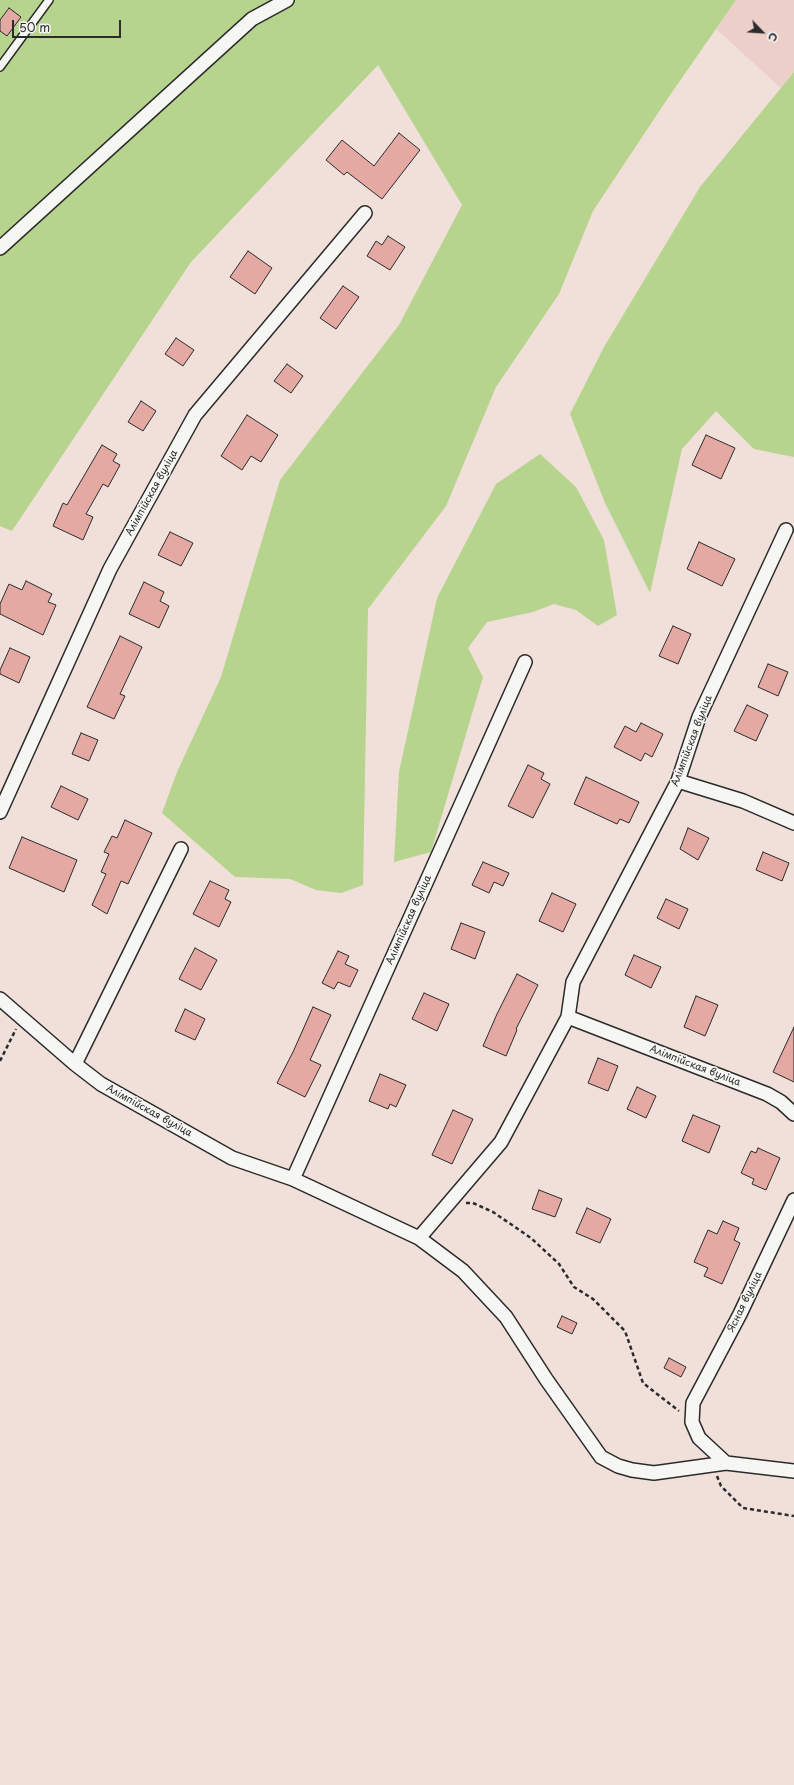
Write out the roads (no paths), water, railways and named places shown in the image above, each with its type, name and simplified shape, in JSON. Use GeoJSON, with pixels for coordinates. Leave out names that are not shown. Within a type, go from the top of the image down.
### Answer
{"type":"FeatureCollection","features":[{"type":"Feature","properties":{"kind":"street"},"geometry":{"type":"LineString","coordinates":[[0,248],[252,19],[287,0]]}},
{"type":"Feature","properties":{"kind":"street","name":"Алімпійская вуліца"},"geometry":{"type":"LineString","coordinates":[[0,812],[110,569],[195,415],[365,213]]}},
{"type":"Feature","properties":{"kind":"street","name":"Алімпійская вуліца"},"geometry":{"type":"LineString","coordinates":[[0,999],[75,1064],[101,1084],[232,1158],[293,1179],[419,1238],[501,1142],[568,1017],[573,982],[678,780],[699,717],[786,530]]}},
{"type":"Feature","properties":{"kind":"street","name":"Алімпійская вуліца"},"geometry":{"type":"LineString","coordinates":[[293,1179],[525,662]]}},
{"type":"Feature","properties":{"kind":"street"},"geometry":{"type":"LineString","coordinates":[[678,780],[742,801],[794,823]]}},
{"type":"Feature","properties":{"kind":"street"},"geometry":{"type":"LineString","coordinates":[[75,1064],[181,849]]}},
{"type":"Feature","properties":{"kind":"street","name":"Алімпійская вуліца"},"geometry":{"type":"LineString","coordinates":[[568,1017],[767,1094],[781,1102],[794,1114]]}},
{"type":"Feature","properties":{"kind":"street","name":"Ясная вуліца"},"geometry":{"type":"LineString","coordinates":[[726,1463],[699,1438],[692,1422],[693,1403],[740,1314],[794,1200]]}},
{"type":"Feature","properties":{"kind":"street"},"geometry":{"type":"LineString","coordinates":[[419,1238],[463,1271],[506,1317],[546,1379],[601,1457],[618,1466],[632,1470],[654,1473],[726,1463],[794,1471]]}},
{"type":"Feature","properties":{"kind":"lane"},"geometry":{"type":"LineString","coordinates":[[0,67],[49,0]]}}]}
